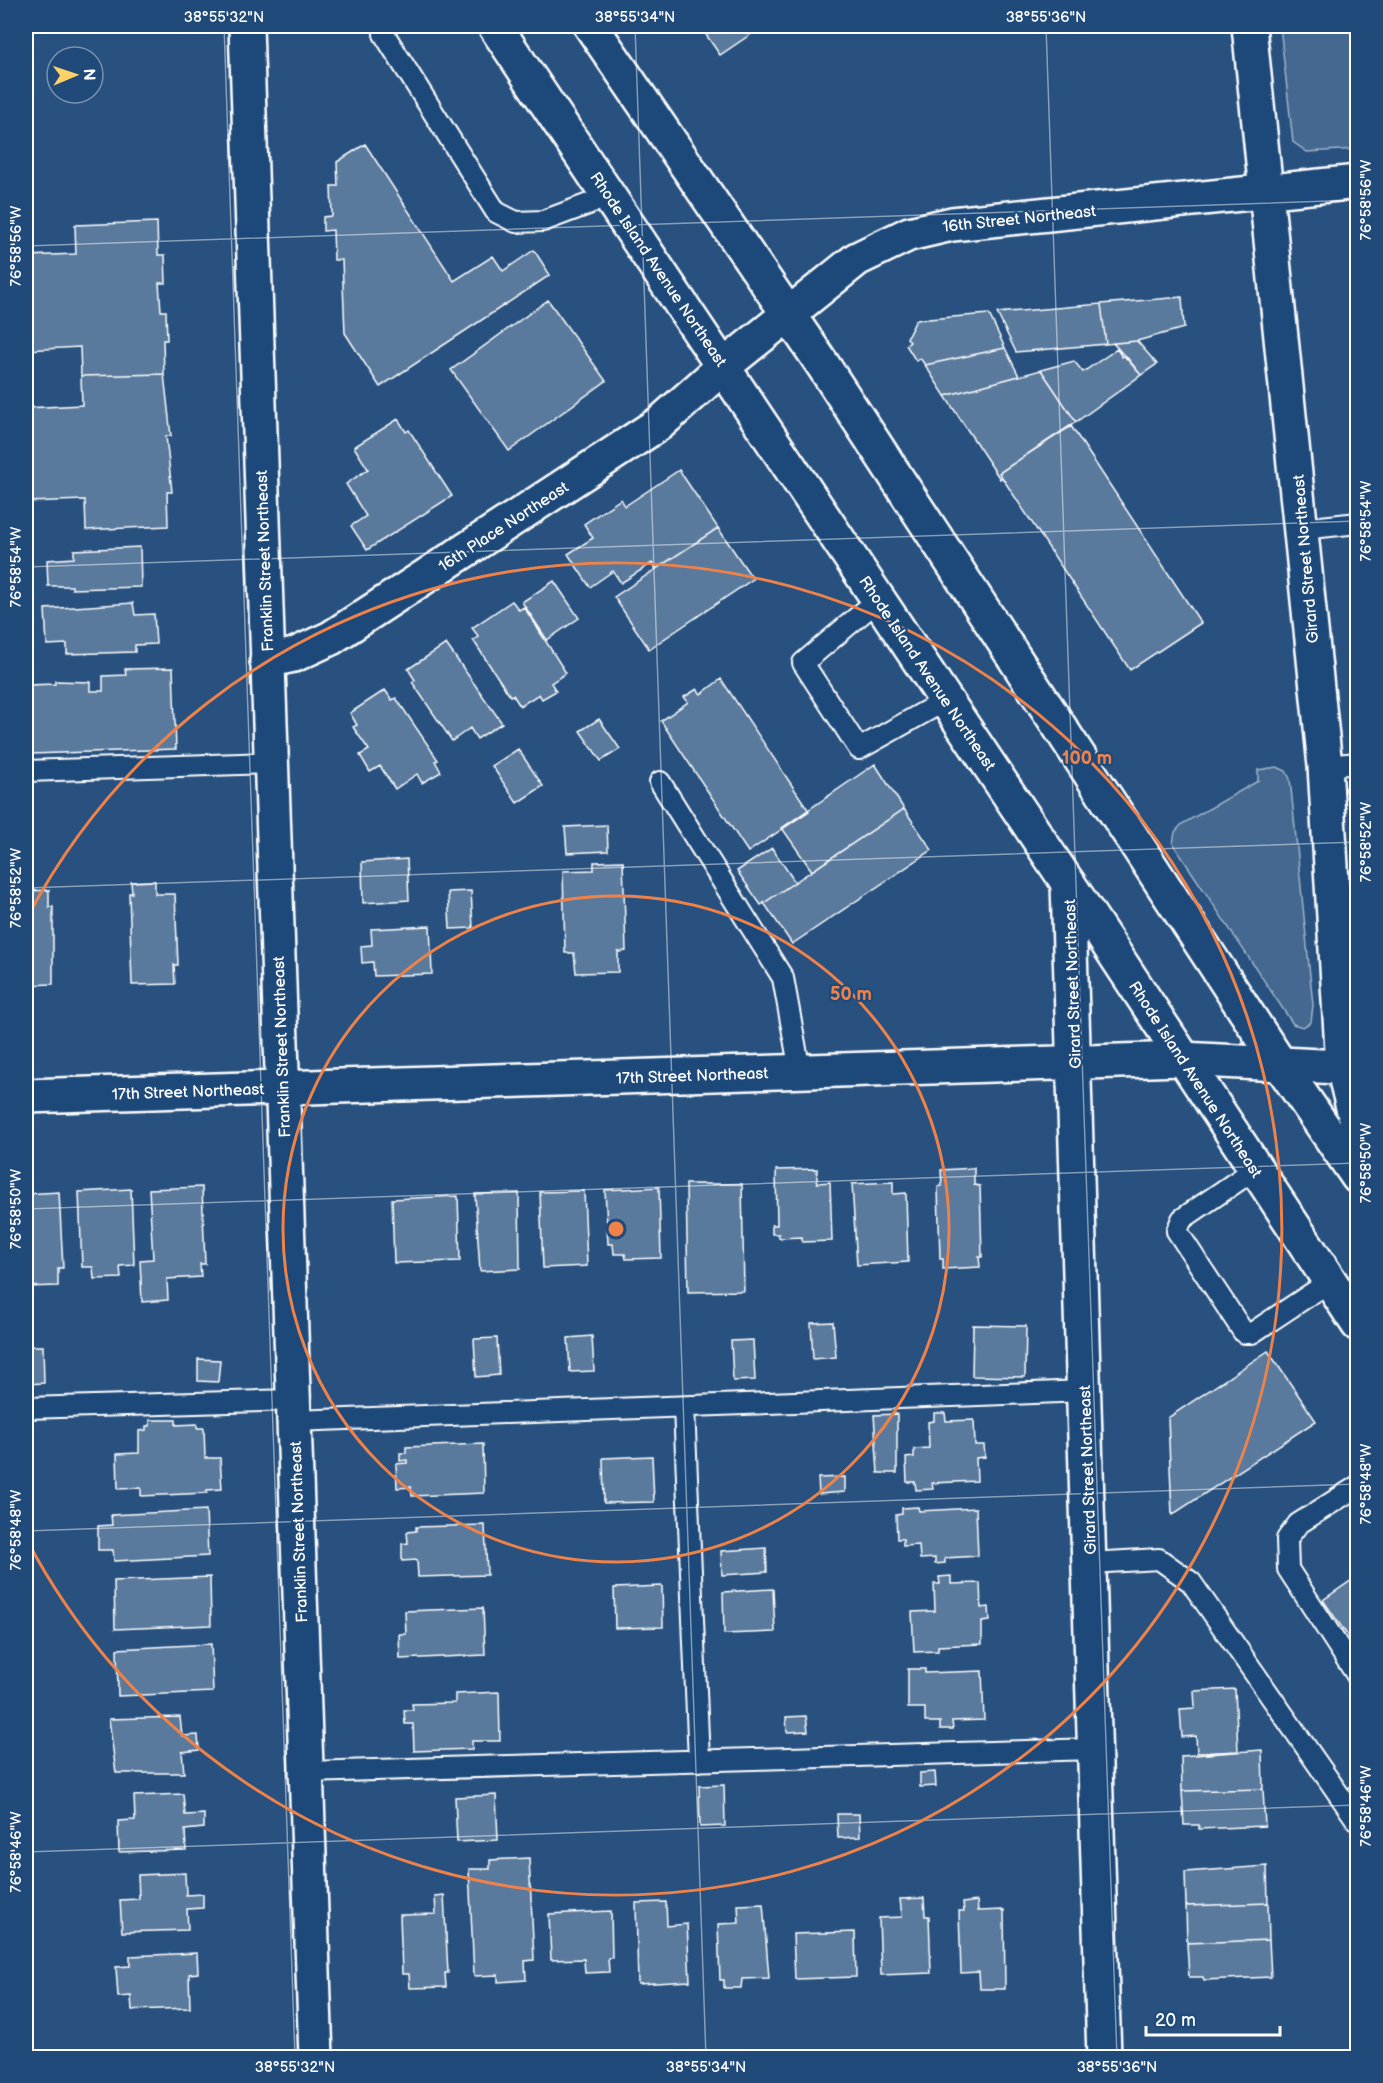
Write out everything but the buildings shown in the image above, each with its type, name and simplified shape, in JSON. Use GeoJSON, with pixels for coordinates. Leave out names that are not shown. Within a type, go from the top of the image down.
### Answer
{"type":"FeatureCollection","features":[{"type":"Feature","properties":{"kind":"street","name":"Rhode Island Avenue Northeast"},"geometry":{"type":"LineString","coordinates":[[495,26],[1068,883],[1358,1324]]}},
{"type":"Feature","properties":{"kind":"street"},"geometry":{"type":"LineString","coordinates":[[591,26],[788,314],[1280,1064],[1358,1177]]}},
{"type":"Feature","properties":{"kind":"street","name":"Girard Street Northeast"},"geometry":{"type":"LineString","coordinates":[[1249,26],[1302,529],[1325,766],[1350,1067],[1358,1128]]}},
{"type":"Feature","properties":{"kind":"street","name":"Franklin Street Northeast"},"geometry":{"type":"LineString","coordinates":[[248,29],[267,662],[316,2058]]}},
{"type":"Feature","properties":{"kind":"street","name":"16th Street Northeast"},"geometry":{"type":"LineString","coordinates":[[724,366],[857,259],[882,245],[923,230],[972,221],[1358,182]]}},
{"type":"Feature","properties":{"kind":"street","name":"16th Place Northeast"},"geometry":{"type":"LineString","coordinates":[[267,662],[321,644],[435,571],[660,423],[724,366]]}},
{"type":"Feature","properties":{"kind":"street","name":"Girard Street Northeast"},"geometry":{"type":"LineString","coordinates":[[1068,883],[1104,2058]]}},
{"type":"Feature","properties":{"kind":"street","name":"17th Street Northeast"},"geometry":{"type":"LineString","coordinates":[[26,1096],[1182,1059],[1350,1067]]}},
{"type":"Feature","properties":{"kind":"lane"},"geometry":{"type":"LineString","coordinates":[[384,34],[496,212],[516,222],[543,221],[610,196]]}},
{"type":"Feature","properties":{"kind":"lane"},"geometry":{"type":"LineString","coordinates":[[1302,529],[1358,523]]}},
{"type":"Feature","properties":{"kind":"lane"},"geometry":{"type":"LineString","coordinates":[[879,599],[803,663],[859,749],[946,700]]}},
{"type":"Feature","properties":{"kind":"lane"},"geometry":{"type":"LineString","coordinates":[[26,771],[271,763]]}},
{"type":"Feature","properties":{"kind":"lane"},"geometry":{"type":"LineString","coordinates":[[1325,766],[1358,763]]}},
{"type":"Feature","properties":{"kind":"lane"},"geometry":{"type":"LineString","coordinates":[[660,782],[783,978],[800,1071]]}},
{"type":"Feature","properties":{"kind":"lane"},"geometry":{"type":"LineString","coordinates":[[1255,1169],[1182,1219],[1177,1232],[1244,1333],[1252,1333],[1329,1282]]}},
{"type":"Feature","properties":{"kind":"lane"},"geometry":{"type":"LineString","coordinates":[[26,1407],[293,1411],[684,1407],[1084,1391]]}},
{"type":"Feature","properties":{"kind":"lane"},"geometry":{"type":"LineString","coordinates":[[684,1407],[699,1761]]}},
{"type":"Feature","properties":{"kind":"lane"},"geometry":{"type":"LineString","coordinates":[[1358,1486],[1298,1524],[1287,1539],[1288,1569],[1358,1677]]}},
{"type":"Feature","properties":{"kind":"lane"},"geometry":{"type":"LineString","coordinates":[[1090,1563],[1159,1559],[1191,1582],[1358,1822]]}},
{"type":"Feature","properties":{"kind":"lane"},"geometry":{"type":"LineString","coordinates":[[307,1772],[1095,1749]]}},
{"type":"Feature","properties":{"kind":"shaded area"},"geometry":{"type":"Polygon","coordinates":[[[1280,26],[1357,26],[1357,149],[1307,152],[1293,142],[1280,26]]]}},
{"type":"Feature","properties":{"kind":"shaded area"},"geometry":{"type":"Polygon","coordinates":[[[1277,767],[1286,771],[1290,779],[1313,1005],[1311,1022],[1303,1027],[1293,1024],[1173,844],[1175,832],[1182,824],[1258,781],[1258,770],[1277,767]]]}}]}
